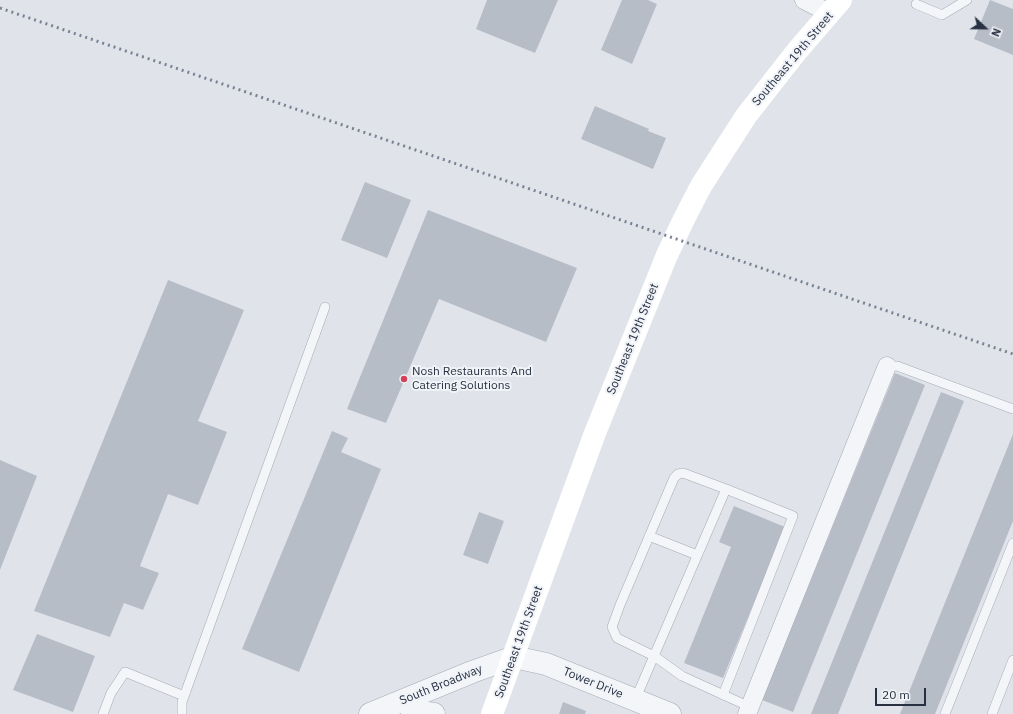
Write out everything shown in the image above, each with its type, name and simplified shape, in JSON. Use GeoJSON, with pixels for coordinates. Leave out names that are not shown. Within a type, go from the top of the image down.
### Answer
{"type":"FeatureCollection","features":[{"type":"Feature","properties":{"kind":"main road","name":"Southeast 19th Street"},"geometry":{"type":"LineString","coordinates":[[492,714],[595,433],[667,255],[684,219],[701,186],[746,116],[797,51],[836,7]]}},
{"type":"Feature","properties":{"kind":"street"},"geometry":{"type":"LineString","coordinates":[[804,0],[836,7]]}},
{"type":"Feature","properties":{"kind":"street"},"geometry":{"type":"LineString","coordinates":[[748,710],[887,366]]}},
{"type":"Feature","properties":{"kind":"street","name":"Tower Drive"},"geometry":{"type":"LineString","coordinates":[[514,657],[546,664],[670,714]]}},
{"type":"Feature","properties":{"kind":"street","name":"South Broadway"},"geometry":{"type":"LineString","coordinates":[[370,714],[472,672],[514,657]]}},
{"type":"Feature","properties":{"kind":"street"},"geometry":{"type":"LineString","coordinates":[[412,714],[420,712],[434,714]]}},
{"type":"Feature","properties":{"kind":"lane"},"geometry":{"type":"LineString","coordinates":[[914,1],[942,15],[967,0]]}},
{"type":"Feature","properties":{"kind":"lane"},"geometry":{"type":"LineString","coordinates":[[182,714],[182,702],[184,696],[325,308]]}},
{"type":"Feature","properties":{"kind":"lane"},"geometry":{"type":"LineString","coordinates":[[887,366],[897,366],[1013,409]]}},
{"type":"Feature","properties":{"kind":"lane"},"geometry":{"type":"LineString","coordinates":[[723,695],[793,516],[683,473],[678,474],[674,478],[612,627],[617,638],[654,656],[682,676],[723,695],[748,710]]}},
{"type":"Feature","properties":{"kind":"lane"},"geometry":{"type":"LineString","coordinates":[[635,700],[726,489]]}},
{"type":"Feature","properties":{"kind":"lane"},"geometry":{"type":"LineString","coordinates":[[649,536],[698,556]]}},
{"type":"Feature","properties":{"kind":"lane"},"geometry":{"type":"LineString","coordinates":[[945,714],[1013,543]]}},
{"type":"Feature","properties":{"kind":"lane"},"geometry":{"type":"LineString","coordinates":[[992,714],[1013,660]]}},
{"type":"Feature","properties":{"kind":"lane"},"geometry":{"type":"LineString","coordinates":[[103,714],[111,693],[125,672],[184,696]]}},
{"type":"Feature","properties":{"kind":"building"},"geometry":{"type":"Polygon","coordinates":[[[487,0],[558,0],[535,53],[476,29],[487,0]]]}},
{"type":"Feature","properties":{"kind":"building"},"geometry":{"type":"Polygon","coordinates":[[[622,0],[648,0],[657,4],[632,64],[601,50],[622,0]]]}},
{"type":"Feature","properties":{"kind":"building"},"geometry":{"type":"Polygon","coordinates":[[[990,0],[1013,9],[1013,55],[974,39],[990,0]]]}},
{"type":"Feature","properties":{"kind":"building"},"geometry":{"type":"Polygon","coordinates":[[[595,106],[649,129],[648,131],[666,138],[653,169],[581,139],[595,106]]]}},
{"type":"Feature","properties":{"kind":"building"},"geometry":{"type":"Polygon","coordinates":[[[365,182],[411,200],[387,258],[341,240],[365,182]]]}},
{"type":"Feature","properties":{"kind":"building"},"geometry":{"type":"Polygon","coordinates":[[[428,210],[577,268],[546,342],[439,299],[386,423],[347,409],[428,210]]]}},
{"type":"Feature","properties":{"kind":"building"},"geometry":{"type":"Polygon","coordinates":[[[168,280],[244,310],[198,421],[227,432],[198,505],[168,494],[140,566],[159,573],[143,610],[124,603],[110,637],[34,611],[168,280]]]}},
{"type":"Feature","properties":{"kind":"building"},"geometry":{"type":"Polygon","coordinates":[[[895,373],[925,385],[793,712],[762,700],[895,373]]]}},
{"type":"Feature","properties":{"kind":"building"},"geometry":{"type":"Polygon","coordinates":[[[941,392],[964,401],[838,714],[811,714],[941,392]]]}},
{"type":"Feature","properties":{"kind":"building"},"geometry":{"type":"Polygon","coordinates":[[[332,431],[348,438],[341,452],[381,469],[299,672],[242,649],[332,431]]]}},
{"type":"Feature","properties":{"kind":"building"},"geometry":{"type":"Polygon","coordinates":[[[1013,434],[1013,521],[935,714],[900,714],[1013,434]]]}},
{"type":"Feature","properties":{"kind":"building"},"geometry":{"type":"Polygon","coordinates":[[[0,460],[37,476],[0,570],[0,460]]]}},
{"type":"Feature","properties":{"kind":"building"},"geometry":{"type":"Polygon","coordinates":[[[734,506],[785,527],[723,678],[684,663],[731,547],[719,542],[734,506]]]}},
{"type":"Feature","properties":{"kind":"building"},"geometry":{"type":"Polygon","coordinates":[[[479,512],[504,521],[488,564],[463,555],[479,512]]]}},
{"type":"Feature","properties":{"kind":"building"},"geometry":{"type":"Polygon","coordinates":[[[37,634],[95,656],[73,712],[13,690],[37,634]]]}},
{"type":"Feature","properties":{"kind":"building"},"geometry":{"type":"Polygon","coordinates":[[[563,702],[586,711],[585,714],[559,714],[563,702]]]}},
{"type":"Feature","properties":{"kind":"railway"},"geometry":{"type":"LineString","coordinates":[[0,8],[1013,354]]}},
{"type":"Feature","properties":{"kind":"place","name":"Nosh Restaurants And Catering Solutions"},"geometry":{"type":"Point","coordinates":[404,379]}}]}
